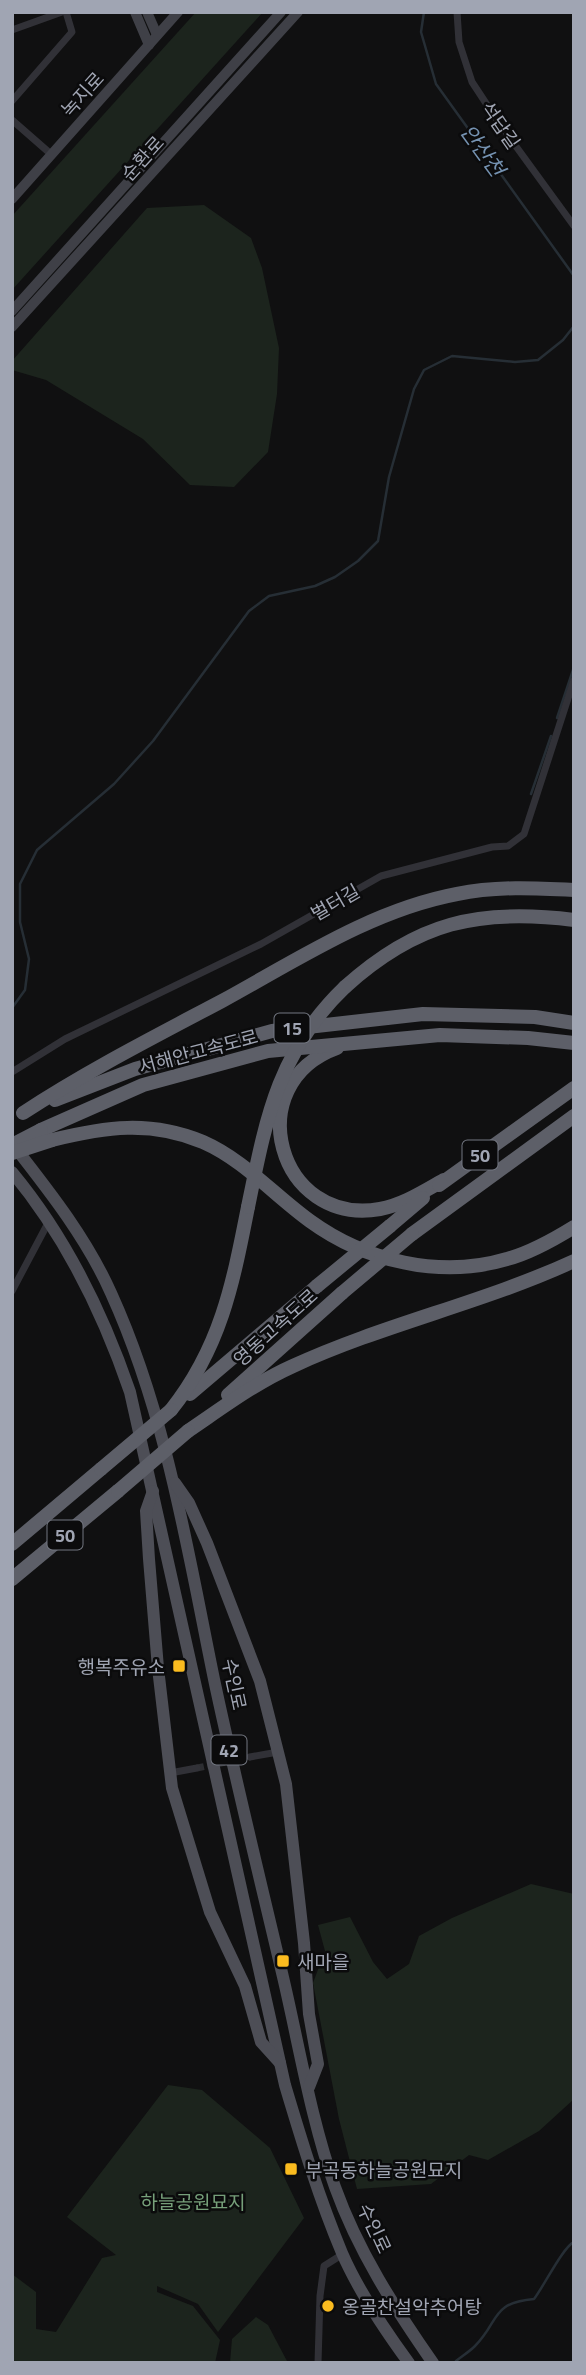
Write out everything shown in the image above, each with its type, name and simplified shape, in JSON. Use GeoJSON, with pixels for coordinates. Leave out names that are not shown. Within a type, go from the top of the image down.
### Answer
{"type":"FeatureCollection","features":[{"type":"Feature","properties":{"kind":"highway"},"geometry":{"type":"LineString","coordinates":[[18,1116],[83,1075],[377,919],[440,898],[473,891],[543,888],[574,890]]}},
{"type":"Feature","properties":{"kind":"highway"},"geometry":{"type":"LineString","coordinates":[[171,1410],[203,1362],[225,1312],[266,1126],[287,1065],[317,1016],[345,987],[388,953],[442,927],[483,916],[509,915],[574,920]]}},
{"type":"Feature","properties":{"kind":"highway","name":"서해안고속도로"},"geometry":{"type":"LineString","coordinates":[[18,1116],[135,1069],[272,1031],[423,1014],[535,1017],[574,1023]]}},
{"type":"Feature","properties":{"kind":"highway","name":"서해안고속도로"},"geometry":{"type":"LineString","coordinates":[[12,1145],[46,1135],[143,1085],[268,1051],[440,1035],[528,1038],[574,1043]]}},
{"type":"Feature","properties":{"kind":"highway"},"geometry":{"type":"LineString","coordinates":[[352,1043],[312,1061],[298,1075],[285,1096],[280,1117],[280,1143],[293,1173],[315,1195],[334,1206],[352,1210],[373,1210],[394,1205],[444,1180]]}},
{"type":"Feature","properties":{"kind":"highway","name":"영동고속도로"},"geometry":{"type":"LineString","coordinates":[[12,1544],[444,1180],[574,1087]]}},
{"type":"Feature","properties":{"kind":"highway","name":"영동고속도로"},"geometry":{"type":"LineString","coordinates":[[12,1580],[188,1431],[412,1234],[574,1116]]}},
{"type":"Feature","properties":{"kind":"highway"},"geometry":{"type":"LineString","coordinates":[[12,1153],[46,1135],[98,1129],[143,1127],[188,1137],[233,1159],[328,1234],[375,1255],[410,1263],[461,1267],[508,1259],[574,1227]]}},
{"type":"Feature","properties":{"kind":"highway"},"geometry":{"type":"LineString","coordinates":[[188,1431],[245,1392],[308,1359],[508,1289],[574,1261]]}},
{"type":"Feature","properties":{"kind":"main road","name":"수인로"},"geometry":{"type":"LineString","coordinates":[[12,1145],[74,1227],[91,1255],[111,1293],[146,1385],[171,1477],[238,1793],[334,2186],[363,2251],[390,2302],[433,2363]]}},
{"type":"Feature","properties":{"kind":"main road","name":"수인로"},"geometry":{"type":"LineString","coordinates":[[12,1172],[74,1263],[111,1337],[130,1392],[280,2063],[314,2179],[343,2254],[383,2328],[409,2363]]}},
{"type":"Feature","properties":{"kind":"main road"},"geometry":{"type":"LineString","coordinates":[[171,1477],[189,1503],[207,1543],[260,1681],[286,1784],[309,2014],[318,2064],[309,2088]]}},
{"type":"Feature","properties":{"kind":"main road"},"geometry":{"type":"LineString","coordinates":[[153,1490],[146,1511],[149,1559],[172,1788],[209,1912],[245,1986],[261,2042],[280,2063]]}},
{"type":"Feature","properties":{"kind":"street"},"geometry":{"type":"LineString","coordinates":[[12,30],[64,12],[72,32],[12,101]]}},
{"type":"Feature","properties":{"kind":"street"},"geometry":{"type":"LineString","coordinates":[[135,12],[149,45]]}},
{"type":"Feature","properties":{"kind":"street"},"geometry":{"type":"LineString","coordinates":[[147,12],[158,35]]}},
{"type":"Feature","properties":{"kind":"street","name":"녹지로"},"geometry":{"type":"LineString","coordinates":[[12,199],[178,12]]}},
{"type":"Feature","properties":{"kind":"street","name":"순환로"},"geometry":{"type":"LineString","coordinates":[[12,311],[281,12]]}},
{"type":"Feature","properties":{"kind":"street","name":"순환로"},"geometry":{"type":"LineString","coordinates":[[12,327],[298,12]]}},
{"type":"Feature","properties":{"kind":"street","name":"석답길"},"geometry":{"type":"LineString","coordinates":[[457,12],[459,42],[472,82],[574,226]]}},
{"type":"Feature","properties":{"kind":"street"},"geometry":{"type":"LineString","coordinates":[[12,120],[52,155]]}},
{"type":"Feature","properties":{"kind":"street","name":"벌터길"},"geometry":{"type":"LineString","coordinates":[[12,1072],[65,1039],[261,944],[381,876],[492,847],[508,846],[524,834],[574,680]]}},
{"type":"Feature","properties":{"kind":"street"},"geometry":{"type":"LineString","coordinates":[[12,1291],[48,1223]]}},
{"type":"Feature","properties":{"kind":"street"},"geometry":{"type":"LineString","coordinates":[[250,1757],[278,1752]]}},
{"type":"Feature","properties":{"kind":"street"},"geometry":{"type":"LineString","coordinates":[[170,1773],[197,1768]]}},
{"type":"Feature","properties":{"kind":"street"},"geometry":{"type":"LineString","coordinates":[[318,2363],[320,2296],[324,2266],[343,2254]]}},
{"type":"Feature","properties":{"kind":"green space"},"geometry":{"type":"Polygon","coordinates":[[[196,12],[263,12],[12,290],[12,216],[196,12]]]}},
{"type":"Feature","properties":{"kind":"green space"},"geometry":{"type":"Polygon","coordinates":[[[204,205],[251,238],[262,268],[279,348],[277,394],[268,452],[234,487],[190,485],[143,439],[46,380],[12,370],[12,361],[147,208],[204,205]]]}},
{"type":"Feature","properties":{"kind":"green space"},"geometry":{"type":"Polygon","coordinates":[[[531,1884],[574,1894],[574,2099],[539,2131],[488,2160],[469,2155],[431,2184],[357,2189],[339,2119],[313,1983],[325,1951],[318,1925],[350,1917],[373,1962],[387,1979],[409,1964],[419,1936],[452,1918],[531,1884]]]}},
{"type":"Feature","properties":{"kind":"green space","name":"하늘공원묘지"},"geometry":{"type":"Polygon","coordinates":[[[168,2085],[202,2090],[270,2148],[304,2218],[218,2332],[198,2304],[157,2286],[157,2292],[193,2306],[220,2340],[215,2363],[12,2363],[12,2274],[36,2292],[36,2329],[56,2332],[102,2258],[116,2255],[67,2217],[168,2085]]]}},
{"type":"Feature","properties":{"kind":"green space"},"geometry":{"type":"Polygon","coordinates":[[[256,2317],[268,2325],[288,2363],[230,2363],[232,2339],[256,2317]]]}},
{"type":"Feature","properties":{"kind":"waterway","name":"안산천"},"geometry":{"type":"LineString","coordinates":[[424,12],[421,32],[436,84],[574,276]]}},
{"type":"Feature","properties":{"kind":"waterway"},"geometry":{"type":"LineString","coordinates":[[12,1008],[25,990],[29,959],[20,922],[20,884],[37,850],[114,784],[153,741],[249,611],[269,596],[315,586],[335,577],[358,561],[378,541],[389,477],[414,389],[424,370],[452,356],[515,362],[538,360],[563,340],[574,326]]}},
{"type":"Feature","properties":{"kind":"waterway"},"geometry":{"type":"LineString","coordinates":[[557,718],[574,667]]}},
{"type":"Feature","properties":{"kind":"waterway"},"geometry":{"type":"LineString","coordinates":[[531,794],[551,736]]}},
{"type":"Feature","properties":{"kind":"waterway"},"geometry":{"type":"LineString","coordinates":[[456,2361],[475,2346],[503,2309],[520,2301],[534,2299],[559,2259],[574,2242]]}},
{"type":"Feature","properties":{"kind":"tunnel"},"geometry":{"type":"LineString","coordinates":[[197,1768],[250,1757]]}},
{"type":"Feature","properties":{"kind":"place","name":"행복주유소"},"geometry":{"type":"Point","coordinates":[179,1666]}},
{"type":"Feature","properties":{"kind":"place","name":"새마을"},"geometry":{"type":"Point","coordinates":[283,1961]}},
{"type":"Feature","properties":{"kind":"place","name":"부곡동하늘공원묘지"},"geometry":{"type":"Point","coordinates":[291,2169]}},
{"type":"Feature","properties":{"kind":"place","name":"옹골찬설악추어탕"},"geometry":{"type":"Point","coordinates":[328,2306]}}]}
